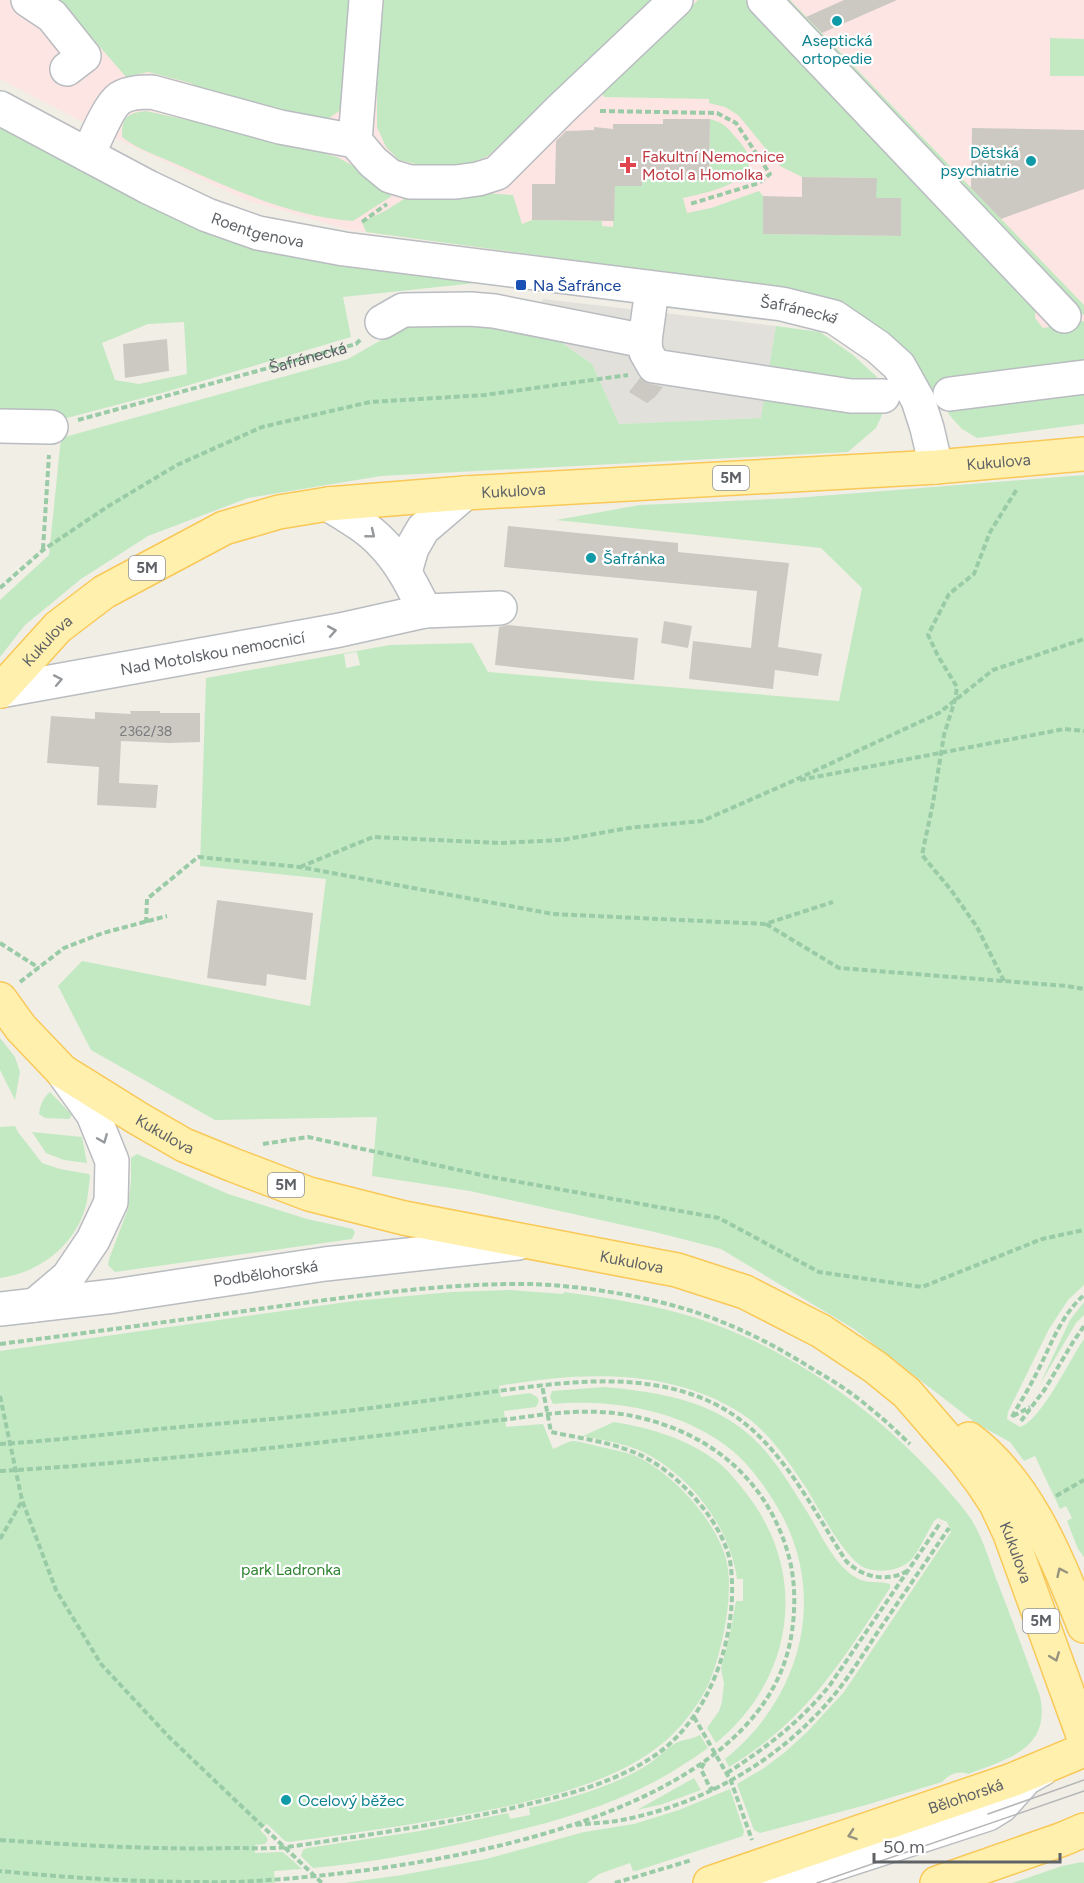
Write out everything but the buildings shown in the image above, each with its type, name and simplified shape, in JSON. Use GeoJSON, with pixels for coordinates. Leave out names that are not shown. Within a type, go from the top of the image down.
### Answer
{"type":"FeatureCollection","features":[{"type":"Feature","properties":{"kind":"main road","name":"Kukulova"},"geometry":{"type":"LineString","coordinates":[[0,691],[58,627],[104,592],[224,528],[279,512],[328,504],[465,493],[936,467],[1084,454]]}},
{"type":"Feature","properties":{"kind":"main road","name":"Kukulova"},"geometry":{"type":"LineString","coordinates":[[8,992],[21,1028],[62,1071],[184,1145],[309,1194],[404,1218],[677,1270],[745,1292],[820,1331],[875,1367],[907,1393],[965,1460],[996,1504],[1010,1534],[1084,1738]]}},
{"type":"Feature","properties":{"kind":"main road","name":"5M"},"geometry":{"type":"LineString","coordinates":[[907,1393],[978,1446],[1004,1473],[1036,1521],[1084,1626]]}},
{"type":"Feature","properties":{"kind":"main road","name":"Bělohorská"},"geometry":{"type":"LineString","coordinates":[[710,1883],[1001,1784],[1084,1750]]}},
{"type":"Feature","properties":{"kind":"main road"},"geometry":{"type":"LineString","coordinates":[[937,1883],[1084,1830]]}},
{"type":"Feature","properties":{"kind":"street"},"geometry":{"type":"LineString","coordinates":[[28,0],[52,16],[84,56],[67,69]]}},
{"type":"Feature","properties":{"kind":"street"},"geometry":{"type":"LineString","coordinates":[[355,141],[366,0]]}},
{"type":"Feature","properties":{"kind":"street"},"geometry":{"type":"LineString","coordinates":[[88,155],[112,106],[120,98],[130,94],[152,92],[280,127],[355,141],[373,162],[390,176],[410,182],[456,182],[478,179],[497,173],[676,0]]}},
{"type":"Feature","properties":{"kind":"street"},"geometry":{"type":"LineString","coordinates":[[764,0],[1064,316]]}},
{"type":"Feature","properties":{"kind":"street","name":"Roentgenova"},"geometry":{"type":"LineString","coordinates":[[0,108],[148,187],[207,215],[258,233],[344,249],[540,275]]}},
{"type":"Feature","properties":{"kind":"street","name":"Šafránecká"},"geometry":{"type":"LineString","coordinates":[[540,275],[782,304],[834,317],[878,347],[899,366],[921,406],[936,467]]}},
{"type":"Feature","properties":{"kind":"street"},"geometry":{"type":"LineString","coordinates":[[650,354],[652,289]]}},
{"type":"Feature","properties":{"kind":"street"},"geometry":{"type":"LineString","coordinates":[[382,322],[403,310],[494,311],[650,354],[851,396],[883,396]]}},
{"type":"Feature","properties":{"kind":"street"},"geometry":{"type":"LineString","coordinates":[[950,394],[1084,377]]}},
{"type":"Feature","properties":{"kind":"street"},"geometry":{"type":"LineString","coordinates":[[0,426],[51,427]]}},
{"type":"Feature","properties":{"kind":"street"},"geometry":{"type":"LineString","coordinates":[[405,572],[412,548],[423,529],[465,493]]}},
{"type":"Feature","properties":{"kind":"street"},"geometry":{"type":"LineString","coordinates":[[328,504],[382,543],[405,572],[425,611]]}},
{"type":"Feature","properties":{"kind":"street","name":"Nad Motolskou nemocnicí"},"geometry":{"type":"LineString","coordinates":[[0,691],[340,630],[425,611],[500,608]]}},
{"type":"Feature","properties":{"kind":"street"},"geometry":{"type":"LineString","coordinates":[[35,1305],[68,1277],[93,1240],[111,1202],[112,1161],[93,1114],[62,1071]]}},
{"type":"Feature","properties":{"kind":"street","name":"Podbělohorská"},"geometry":{"type":"LineString","coordinates":[[0,1309],[325,1264],[532,1242]]}},
{"type":"Feature","properties":{"kind":"street"},"geometry":{"type":"LineString","coordinates":[[776,1883],[988,1814],[1002,1806],[1026,1778],[1046,1767]]}},
{"type":"Feature","properties":{"kind":"path"},"geometry":{"type":"LineString","coordinates":[[560,110],[717,113],[736,123],[770,174],[759,183],[690,204]]}},
{"type":"Feature","properties":{"kind":"path"},"geometry":{"type":"LineString","coordinates":[[344,249],[358,225],[391,202]]}},
{"type":"Feature","properties":{"kind":"path","name":"Šafránecká"},"geometry":{"type":"LineString","coordinates":[[51,427],[356,344],[382,322]]}},
{"type":"Feature","properties":{"kind":"path"},"geometry":{"type":"LineString","coordinates":[[0,588],[43,550],[107,507],[177,465],[262,427],[370,402],[485,395],[598,380],[629,374],[650,354]]}},
{"type":"Feature","properties":{"kind":"path"},"geometry":{"type":"LineString","coordinates":[[43,550],[51,427]]}},
{"type":"Feature","properties":{"kind":"path"},"geometry":{"type":"LineString","coordinates":[[1004,981],[977,927],[922,855],[944,735],[957,687],[928,635],[949,594],[974,574],[990,532],[1018,488]]}},
{"type":"Feature","properties":{"kind":"path"},"geometry":{"type":"LineString","coordinates":[[300,867],[373,837],[500,843],[562,840],[628,828],[702,821],[793,782],[939,713],[993,670],[1084,639]]}},
{"type":"Feature","properties":{"kind":"path"},"geometry":{"type":"LineString","coordinates":[[793,782],[1064,729],[1084,731]]}},
{"type":"Feature","properties":{"kind":"path"},"geometry":{"type":"LineString","coordinates":[[146,923],[147,899],[198,857],[300,867],[553,914],[765,924],[833,902]]}},
{"type":"Feature","properties":{"kind":"path"},"geometry":{"type":"LineString","coordinates":[[8,992],[64,948],[103,933],[167,916]]}},
{"type":"Feature","properties":{"kind":"path"},"geometry":{"type":"LineString","coordinates":[[765,924],[839,968],[1084,989]]}},
{"type":"Feature","properties":{"kind":"path"},"geometry":{"type":"LineString","coordinates":[[0,943],[39,968]]}},
{"type":"Feature","properties":{"kind":"path"},"geometry":{"type":"LineString","coordinates":[[262,1145],[308,1137],[486,1176],[720,1218],[819,1272],[922,1287],[1042,1239],[1084,1230]]}},
{"type":"Feature","properties":{"kind":"path"},"geometry":{"type":"LineString","coordinates":[[0,1344],[356,1296],[454,1286],[532,1284],[564,1287],[630,1296],[693,1311],[759,1338],[845,1389],[911,1445]]}},
{"type":"Feature","properties":{"kind":"path"},"geometry":{"type":"LineString","coordinates":[[1034,1405],[1012,1417],[1065,1317],[1084,1295]]}},
{"type":"Feature","properties":{"kind":"path"},"geometry":{"type":"LineString","coordinates":[[1022,1420],[1084,1326]]}},
{"type":"Feature","properties":{"kind":"path"},"geometry":{"type":"LineString","coordinates":[[0,1444],[329,1413],[542,1385],[592,1381],[628,1382],[678,1391],[717,1406],[755,1432],[783,1462],[846,1561],[854,1569],[881,1578],[900,1575],[907,1571]]}},
{"type":"Feature","properties":{"kind":"path"},"geometry":{"type":"LineString","coordinates":[[0,1840],[173,1850],[285,1847],[465,1819],[552,1799],[616,1777],[659,1752],[694,1717],[716,1673],[725,1641],[733,1594],[730,1561],[719,1532],[695,1500],[665,1470],[636,1453],[551,1432],[542,1385]]}},
{"type":"Feature","properties":{"kind":"path"},"geometry":{"type":"LineString","coordinates":[[0,1396],[22,1500],[56,1590],[101,1664],[169,1737],[322,1883]]}},
{"type":"Feature","properties":{"kind":"path"},"geometry":{"type":"LineString","coordinates":[[0,1472],[251,1450],[546,1414],[579,1411],[621,1414],[653,1421],[683,1432],[712,1447],[729,1460],[758,1492],[775,1519],[787,1550],[794,1581],[794,1614],[789,1646],[779,1677],[763,1705],[743,1731],[716,1754],[662,1787],[633,1801],[561,1828],[508,1844],[454,1856],[389,1868],[316,1877],[234,1882],[155,1883],[76,1879],[0,1871]]}},
{"type":"Feature","properties":{"kind":"path"},"geometry":{"type":"LineString","coordinates":[[1048,1501],[1084,1480]]}},
{"type":"Feature","properties":{"kind":"path"},"geometry":{"type":"LineString","coordinates":[[0,1539],[22,1500]]}},
{"type":"Feature","properties":{"kind":"path"},"geometry":{"type":"LineString","coordinates":[[727,1773],[774,1741],[818,1699],[941,1522]]}},
{"type":"Feature","properties":{"kind":"path"},"geometry":{"type":"LineString","coordinates":[[561,1828],[610,1822],[685,1802],[731,1781],[784,1745],[826,1704],[845,1680],[949,1528]]}},
{"type":"Feature","properties":{"kind":"path"},"geometry":{"type":"LineString","coordinates":[[694,1717],[731,1781],[752,1841]]}},
{"type":"Feature","properties":{"kind":"path"},"geometry":{"type":"LineString","coordinates":[[704,1762],[701,1769],[705,1780],[710,1788],[717,1788]]}},
{"type":"Feature","properties":{"kind":"shaded area","name":"Fakultní Nemocnice Motol a Homolka"},"geometry":{"type":"Polygon","coordinates":[[[0,0],[1084,0],[1084,362],[925,378],[912,359],[802,291],[349,230],[246,200],[100,131],[0,79],[0,0]]]}},
{"type":"Feature","properties":{"kind":"shaded area"},"geometry":{"type":"Polygon","coordinates":[[[543,299],[776,326],[762,418],[619,424],[592,364],[531,321],[543,299]]]}},
{"type":"Feature","properties":{"kind":"green space"},"geometry":{"type":"Polygon","coordinates":[[[51,0],[356,0],[342,109],[328,119],[315,121],[148,72],[126,77],[68,10],[51,0]]]}},
{"type":"Feature","properties":{"kind":"green space"},"geometry":{"type":"Polygon","coordinates":[[[384,0],[654,0],[488,156],[466,165],[424,166],[399,160],[386,147],[377,127],[377,78],[384,0]]]}},
{"type":"Feature","properties":{"kind":"green space"},"geometry":{"type":"Polygon","coordinates":[[[698,0],[751,0],[1036,304],[1035,318],[1043,328],[1084,321],[1084,424],[977,438],[962,429],[951,417],[912,359],[834,301],[794,290],[366,232],[362,222],[412,194],[513,195],[522,224],[532,220],[602,221],[602,226],[613,227],[615,186],[641,186],[642,179],[709,179],[710,119],[724,125],[739,141],[748,154],[749,166],[744,175],[734,182],[721,188],[683,198],[687,213],[711,208],[759,191],[763,196],[763,234],[901,236],[901,199],[876,198],[876,178],[802,177],[780,166],[738,115],[725,107],[709,103],[709,99],[604,97],[602,93],[698,0]]]}},
{"type":"Feature","properties":{"kind":"green space"},"geometry":{"type":"Polygon","coordinates":[[[777,0],[790,0],[1084,305],[1084,315],[1072,311],[777,0]]]}},
{"type":"Feature","properties":{"kind":"green space"},"geometry":{"type":"Polygon","coordinates":[[[1050,38],[1084,39],[1084,76],[1050,76],[1050,38]]]}},
{"type":"Feature","properties":{"kind":"green space"},"geometry":{"type":"Polygon","coordinates":[[[146,111],[183,119],[206,121],[337,157],[357,168],[380,189],[392,196],[353,221],[285,208],[218,183],[148,152],[122,137],[123,125],[127,117],[146,111]]]}},
{"type":"Feature","properties":{"kind":"green space"},"geometry":{"type":"Polygon","coordinates":[[[0,124],[154,206],[528,284],[476,283],[343,297],[351,337],[162,393],[63,419],[0,419],[0,124]],[[184,322],[148,324],[102,343],[115,380],[139,384],[187,374],[184,322]]]}},
{"type":"Feature","properties":{"kind":"green space"},"geometry":{"type":"Polygon","coordinates":[[[416,320],[531,321],[592,364],[619,424],[761,418],[776,326],[820,332],[853,355],[877,377],[882,415],[876,428],[848,452],[381,476],[248,498],[148,536],[81,579],[25,625],[0,657],[0,600],[49,555],[61,438],[348,359],[416,320]]]}},
{"type":"Feature","properties":{"kind":"green space"},"geometry":{"type":"Polygon","coordinates":[[[1084,475],[1084,1285],[1068,1300],[1049,1329],[1008,1412],[1007,1419],[1020,1427],[1037,1414],[1084,1339],[1084,1557],[1078,1549],[1067,1521],[1072,1518],[1066,1506],[1060,1509],[1035,1456],[1024,1461],[1010,1442],[977,1424],[854,1329],[721,1249],[470,1191],[372,1176],[377,1117],[215,1120],[91,1050],[58,986],[82,961],[310,1006],[326,879],[200,866],[206,678],[390,645],[472,643],[488,672],[839,701],[862,588],[821,548],[556,520],[640,505],[795,498],[1084,475]],[[357,652],[344,654],[346,668],[360,665],[357,652]]]}},
{"type":"Feature","properties":{"kind":"green space"},"geometry":{"type":"Polygon","coordinates":[[[0,1038],[15,1057],[20,1072],[15,1100],[0,1070],[0,1038]]]}},
{"type":"Feature","properties":{"kind":"green space"},"geometry":{"type":"Polygon","coordinates":[[[50,1092],[72,1115],[69,1119],[45,1118],[39,1114],[42,1102],[50,1092]]]}},
{"type":"Feature","properties":{"kind":"green space"},"geometry":{"type":"Polygon","coordinates":[[[15,1126],[42,1163],[89,1174],[90,1177],[87,1201],[82,1216],[67,1242],[44,1262],[15,1275],[0,1278],[0,1127],[15,1126]]]}},
{"type":"Feature","properties":{"kind":"green space"},"geometry":{"type":"Polygon","coordinates":[[[32,1132],[82,1137],[87,1163],[64,1160],[46,1153],[32,1132]]]}},
{"type":"Feature","properties":{"kind":"green space"},"geometry":{"type":"Polygon","coordinates":[[[137,1154],[228,1194],[307,1219],[353,1229],[355,1232],[352,1239],[115,1272],[108,1265],[109,1259],[128,1209],[131,1158],[137,1154]]]}},
{"type":"Feature","properties":{"kind":"green space","name":"park Ladronka"},"geometry":{"type":"Polygon","coordinates":[[[509,1290],[563,1294],[564,1292],[629,1302],[677,1312],[727,1329],[793,1361],[825,1381],[884,1426],[911,1451],[959,1503],[979,1534],[1040,1696],[1042,1714],[1033,1740],[1011,1757],[968,1774],[957,1773],[950,1775],[942,1782],[760,1833],[754,1830],[737,1784],[784,1753],[844,1692],[951,1532],[947,1522],[938,1518],[934,1521],[911,1560],[901,1567],[875,1570],[863,1567],[847,1553],[839,1542],[805,1486],[776,1446],[759,1427],[739,1412],[712,1397],[653,1380],[591,1376],[529,1381],[499,1386],[501,1397],[530,1393],[539,1401],[536,1407],[504,1411],[506,1427],[543,1424],[553,1449],[574,1441],[621,1451],[640,1458],[680,1488],[704,1515],[721,1544],[726,1559],[729,1588],[726,1622],[714,1670],[698,1702],[668,1738],[651,1752],[617,1772],[562,1792],[504,1807],[424,1822],[289,1842],[267,1824],[260,1830],[268,1840],[265,1844],[255,1845],[255,1853],[283,1852],[302,1869],[274,1871],[275,1883],[0,1883],[0,1351],[354,1301],[451,1292],[509,1290]]]}},
{"type":"Feature","properties":{"kind":"green space"},"geometry":{"type":"Polygon","coordinates":[[[1084,1302],[1084,1315],[1076,1323],[1040,1384],[1070,1320],[1084,1302]]]}},
{"type":"Feature","properties":{"kind":"green space"},"geometry":{"type":"Polygon","coordinates":[[[604,1387],[646,1392],[687,1401],[707,1408],[743,1429],[780,1469],[841,1565],[860,1579],[890,1584],[890,1588],[855,1640],[820,1688],[780,1730],[729,1767],[725,1759],[752,1733],[774,1704],[790,1672],[800,1639],[804,1604],[801,1569],[791,1534],[773,1500],[753,1472],[736,1453],[710,1435],[689,1424],[646,1410],[599,1403],[553,1404],[550,1397],[552,1391],[604,1387]]]}},
{"type":"Feature","properties":{"kind":"green space"},"geometry":{"type":"Polygon","coordinates":[[[614,1422],[682,1441],[719,1463],[749,1497],[768,1528],[780,1560],[785,1593],[784,1626],[776,1659],[762,1689],[742,1718],[716,1743],[707,1728],[719,1711],[722,1702],[724,1683],[721,1669],[736,1601],[743,1601],[743,1579],[737,1579],[733,1559],[716,1521],[691,1488],[675,1473],[641,1451],[583,1436],[614,1422]]]}},
{"type":"Feature","properties":{"kind":"green space"},"geometry":{"type":"Polygon","coordinates":[[[700,1735],[708,1748],[675,1770],[619,1798],[563,1818],[459,1844],[362,1862],[313,1868],[301,1856],[303,1850],[307,1848],[420,1831],[508,1813],[510,1819],[530,1815],[529,1808],[603,1787],[648,1765],[674,1744],[700,1735]]]}},
{"type":"Feature","properties":{"kind":"green space"},"geometry":{"type":"Polygon","coordinates":[[[694,1778],[701,1790],[663,1804],[637,1810],[694,1778]]]}},
{"type":"Feature","properties":{"kind":"green space"},"geometry":{"type":"Polygon","coordinates":[[[730,1789],[744,1831],[743,1836],[636,1871],[633,1871],[630,1863],[599,1874],[587,1883],[344,1883],[486,1859],[584,1832],[634,1824],[679,1810],[730,1789]]]}},
{"type":"Feature","properties":{"kind":"green space"},"geometry":{"type":"Polygon","coordinates":[[[1084,1863],[1084,1883],[1012,1883],[1062,1866],[1084,1863]]]}},
{"type":"Feature","properties":{"kind":"tram line"},"geometry":{"type":"LineString","coordinates":[[988,1814],[1084,1780]]}},
{"type":"Feature","properties":{"kind":"tram line"},"geometry":{"type":"LineString","coordinates":[[817,1883],[1084,1791]]}},
{"type":"Feature","properties":{"kind":"place","name":"Aseptická ortopedie"},"geometry":{"type":"Point","coordinates":[837,21]}},
{"type":"Feature","properties":{"kind":"place","name":"Dětská psychiatrie"},"geometry":{"type":"Point","coordinates":[1031,161]}},
{"type":"Feature","properties":{"kind":"place","name":"Fakultní Nemocnice Motol a Homolka"},"geometry":{"type":"Point","coordinates":[628,165]}},
{"type":"Feature","properties":{"kind":"place","name":"Na Šafránce"},"geometry":{"type":"Point","coordinates":[521,285]}},
{"type":"Feature","properties":{"kind":"place","name":"Šafránka"},"geometry":{"type":"Point","coordinates":[591,558]}},
{"type":"Feature","properties":{"kind":"place","name":"Ocelový běžec"},"geometry":{"type":"Point","coordinates":[286,1800]}}]}
